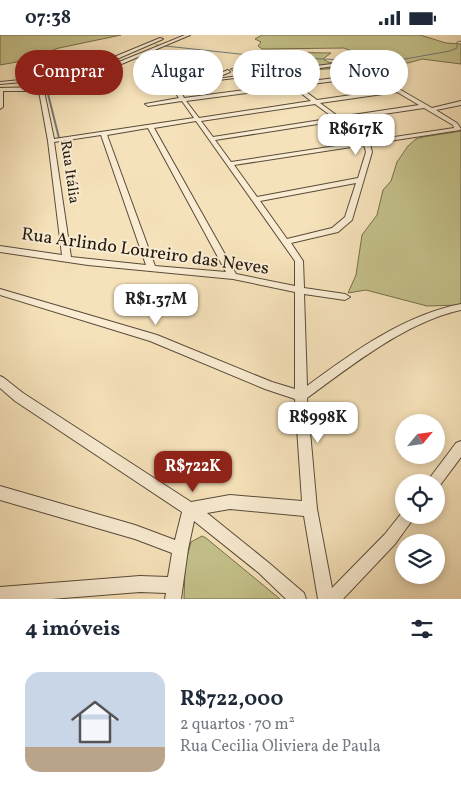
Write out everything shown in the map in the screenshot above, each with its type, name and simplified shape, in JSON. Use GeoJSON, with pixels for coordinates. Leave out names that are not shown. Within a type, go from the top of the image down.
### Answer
{"type":"FeatureCollection","features":[{"type":"Feature","properties":{"kind":"street"},"geometry":{"type":"LineString","coordinates":[[123,63],[188,35]]}},
{"type":"Feature","properties":{"kind":"street"},"geometry":{"type":"LineString","coordinates":[[0,83],[63,77],[87,70],[164,38]]}},
{"type":"Feature","properties":{"kind":"street"},"geometry":{"type":"LineString","coordinates":[[223,73],[228,71]]}},
{"type":"Feature","properties":{"kind":"street"},"geometry":{"type":"LineString","coordinates":[[0,107],[0,90],[15,89]]}},
{"type":"Feature","properties":{"kind":"street"},"geometry":{"type":"LineString","coordinates":[[148,104],[233,93]]}},
{"type":"Feature","properties":{"kind":"street","name":"Rua Itália"},"geometry":{"type":"LineString","coordinates":[[46,95],[67,259]]}},
{"type":"Feature","properties":{"kind":"street"},"geometry":{"type":"LineString","coordinates":[[180,95],[299,261],[301,396],[310,509],[326,599]]}},
{"type":"Feature","properties":{"kind":"street"},"geometry":{"type":"LineString","coordinates":[[286,242],[335,230],[349,219],[369,152],[367,142],[307,95]]}},
{"type":"Feature","properties":{"kind":"street"},"geometry":{"type":"LineString","coordinates":[[51,141],[364,95]]}},
{"type":"Feature","properties":{"kind":"street"},"geometry":{"type":"LineString","coordinates":[[230,164],[458,129],[455,124],[406,95]]}},
{"type":"Feature","properties":{"kind":"street"},"geometry":{"type":"LineString","coordinates":[[431,110],[461,103]]}},
{"type":"Feature","properties":{"kind":"street"},"geometry":{"type":"LineString","coordinates":[[211,139],[425,106]]}},
{"type":"Feature","properties":{"kind":"street"},"geometry":{"type":"LineString","coordinates":[[150,126],[232,277]]}},
{"type":"Feature","properties":{"kind":"street"},"geometry":{"type":"LineString","coordinates":[[102,133],[151,267]]}},
{"type":"Feature","properties":{"kind":"street"},"geometry":{"type":"LineString","coordinates":[[255,200],[360,180]]}},
{"type":"Feature","properties":{"kind":"street","name":"Rua Arlindo Loureiro das Neves"},"geometry":{"type":"LineString","coordinates":[[0,249],[67,259],[232,277],[345,297]]}},
{"type":"Feature","properties":{"kind":"street"},"geometry":{"type":"LineString","coordinates":[[0,292],[153,338],[269,386],[301,396]]}},
{"type":"Feature","properties":{"kind":"street"},"geometry":{"type":"LineString","coordinates":[[301,396],[392,336],[431,316],[461,307]]}},
{"type":"Feature","properties":{"kind":"street"},"geometry":{"type":"LineString","coordinates":[[0,381],[18,397],[190,509],[264,568],[298,599]]}},
{"type":"Feature","properties":{"kind":"street"},"geometry":{"type":"LineString","coordinates":[[441,474],[461,447]]}},
{"type":"Feature","properties":{"kind":"street"},"geometry":{"type":"LineString","coordinates":[[0,493],[135,533],[180,549]]}},
{"type":"Feature","properties":{"kind":"street"},"geometry":{"type":"LineString","coordinates":[[190,509],[230,502],[310,509]]}},
{"type":"Feature","properties":{"kind":"street"},"geometry":{"type":"LineString","coordinates":[[0,595],[140,584],[174,592],[180,549],[190,509]]}},
{"type":"Feature","properties":{"kind":"street"},"geometry":{"type":"LineString","coordinates":[[332,599],[390,539],[401,524]]}},
{"type":"Feature","properties":{"kind":"shaded area"},"geometry":{"type":"Polygon","coordinates":[[[0,35],[121,35],[53,50],[15,50],[15,62],[0,65],[0,35]]]}},
{"type":"Feature","properties":{"kind":"shaded area"},"geometry":{"type":"Polygon","coordinates":[[[262,35],[420,35],[446,43],[461,44],[461,64],[422,59],[408,63],[408,50],[349,50],[344,48],[262,49],[258,46],[261,42],[255,39],[262,35]]]}},
{"type":"Feature","properties":{"kind":"shaded area"},"geometry":{"type":"Polygon","coordinates":[[[320,53],[330,53],[323,59],[330,62],[330,69],[320,70],[320,53]]]}},
{"type":"Feature","properties":{"kind":"shaded area"},"geometry":{"type":"Polygon","coordinates":[[[461,131],[461,305],[427,306],[366,290],[348,293],[356,275],[362,235],[377,215],[383,190],[391,181],[397,162],[408,146],[416,139],[423,137],[461,131]]]}},
{"type":"Feature","properties":{"kind":"shaded area"},"geometry":{"type":"Polygon","coordinates":[[[202,536],[280,599],[184,599],[185,564],[191,542],[202,536]]]}},
{"type":"Feature","properties":{"kind":"waterway"},"geometry":{"type":"LineString","coordinates":[[156,45],[258,56],[388,62],[450,51],[457,48],[457,42],[461,41]]}},
{"type":"Feature","properties":{"kind":"waterway"},"geometry":{"type":"LineString","coordinates":[[48,95],[59,138]]}}]}
